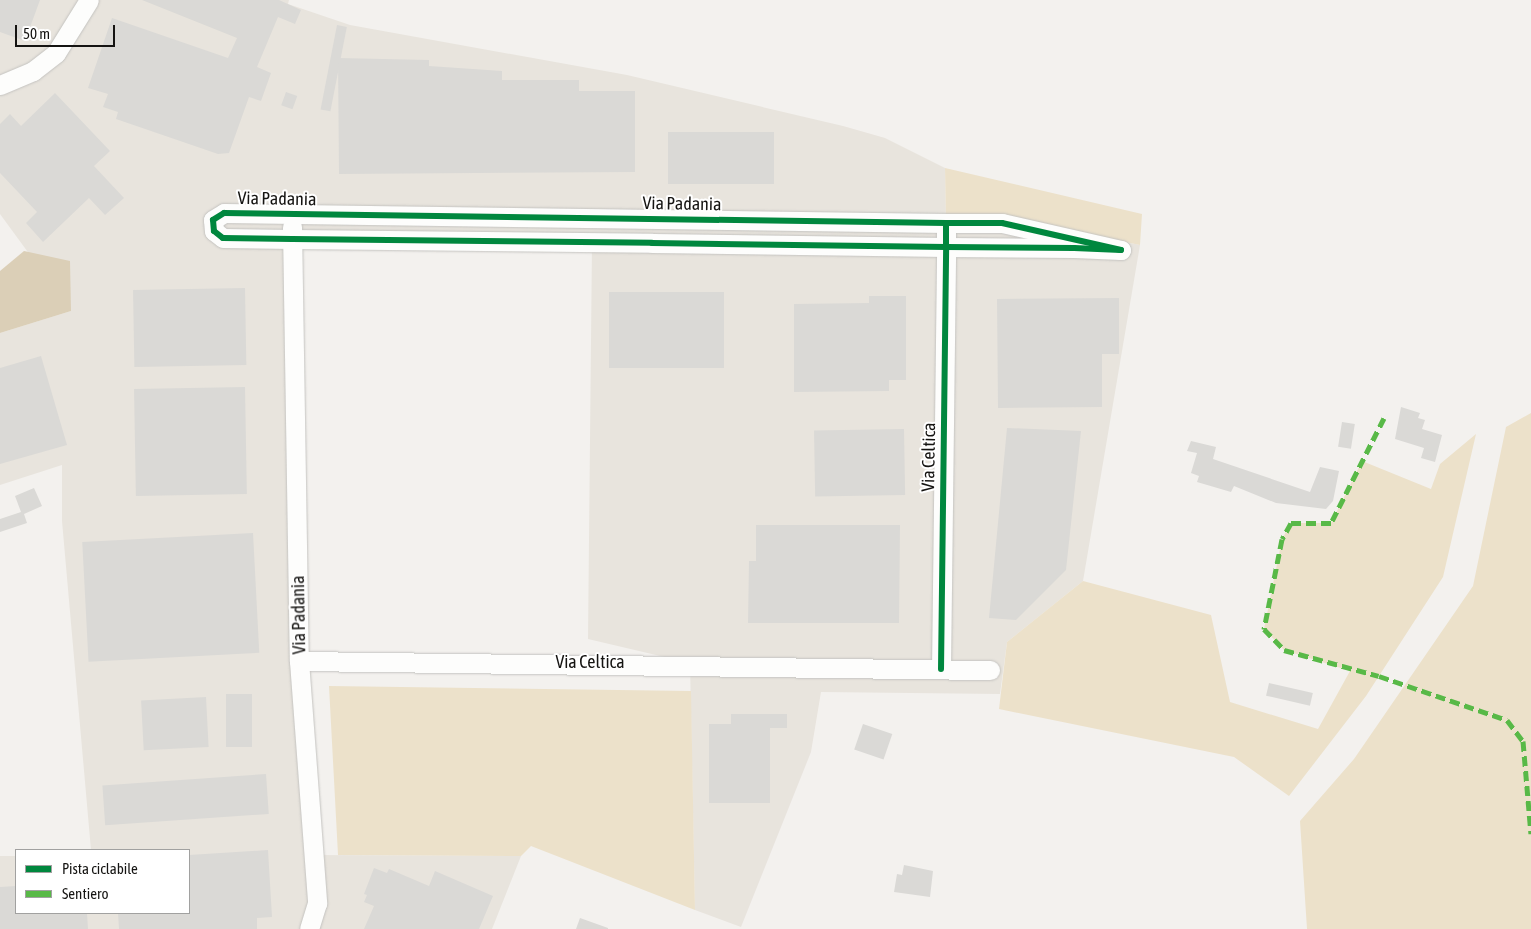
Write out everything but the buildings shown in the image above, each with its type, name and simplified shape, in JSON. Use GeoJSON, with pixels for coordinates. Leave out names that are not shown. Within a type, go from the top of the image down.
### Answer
{"type":"FeatureCollection","features":[{"type":"Feature","properties":{"kind":"street"},"geometry":{"type":"LineString","coordinates":[[0,85],[33,71],[56,53],[89,0]]}},
{"type":"Feature","properties":{"kind":"street","name":"Via Padania"},"geometry":{"type":"LineString","coordinates":[[224,214],[652,218],[1002,223],[1126,250],[223,238],[214,231],[213,220],[224,214]]}},
{"type":"Feature","properties":{"kind":"street","name":"Via Padania"},"geometry":{"type":"LineString","coordinates":[[292,214],[299,661],[317,903],[309,929]]}},
{"type":"Feature","properties":{"kind":"street"},"geometry":{"type":"LineString","coordinates":[[652,218],[652,243]]}},
{"type":"Feature","properties":{"kind":"street"},"geometry":{"type":"LineString","coordinates":[[946,223],[946,247]]}},
{"type":"Feature","properties":{"kind":"street","name":"Via Celtica"},"geometry":{"type":"LineString","coordinates":[[941,669],[946,247]]}},
{"type":"Feature","properties":{"kind":"street","name":"Via Celtica"},"geometry":{"type":"LineString","coordinates":[[299,661],[990,670]]}},
{"type":"Feature","properties":{"kind":"shaded area"},"geometry":{"type":"Polygon","coordinates":[[[0,0],[289,0],[288,4],[350,25],[627,75],[843,126],[885,138],[945,168],[946,223],[1013,219],[1140,245],[1083,581],[1007,642],[1000,694],[821,692],[811,752],[741,927],[695,910],[690,663],[588,639],[592,243],[292,239],[312,855],[521,856],[492,929],[0,929],[0,856],[15,856],[15,914],[190,914],[190,849],[91,849],[62,521],[62,465],[0,485],[0,333],[71,311],[0,214],[0,0]]]}},
{"type":"Feature","properties":{"kind":"shaded area"},"geometry":{"type":"Polygon","coordinates":[[[945,168],[1142,214],[1140,245],[1013,219],[946,223],[945,168]]]}},
{"type":"Feature","properties":{"kind":"shaded area"},"geometry":{"type":"Polygon","coordinates":[[[24,251],[70,261],[71,311],[0,333],[0,271],[24,251]]]}},
{"type":"Feature","properties":{"kind":"shaded area"},"geometry":{"type":"Polygon","coordinates":[[[1531,413],[1531,929],[1307,929],[1300,821],[1354,759],[1473,586],[1506,427],[1531,413]]]}},
{"type":"Feature","properties":{"kind":"shaded area"},"geometry":{"type":"Polygon","coordinates":[[[1476,434],[1443,577],[1366,696],[1289,796],[1234,757],[999,709],[1007,642],[1083,581],[1211,615],[1230,702],[1318,729],[1350,671],[1284,650],[1264,629],[1282,539],[1291,523],[1331,523],[1362,461],[1431,489],[1440,464],[1476,434]]]}},
{"type":"Feature","properties":{"kind":"shaded area"},"geometry":{"type":"Polygon","coordinates":[[[329,686],[691,691],[695,910],[531,846],[521,856],[338,855],[329,686]]]}},
{"type":"Feature","properties":{"kind":"marked path"},"geometry":{"type":"LineString","coordinates":[[1384,418],[1331,523],[1291,523],[1282,539],[1264,629],[1284,650],[1379,676],[1507,720],[1523,741],[1531,834]]}},
{"type":"Feature","properties":{"kind":"cycle path"},"geometry":{"type":"LineString","coordinates":[[941,669],[946,247],[946,223],[224,213],[213,220],[214,231],[223,238],[946,247],[1074,248],[1121,250],[1002,223],[946,223]]}}]}
